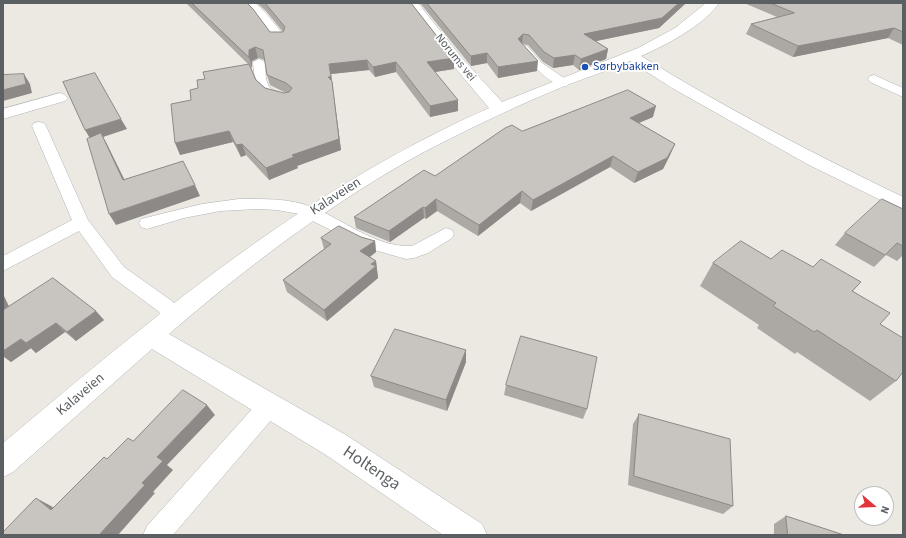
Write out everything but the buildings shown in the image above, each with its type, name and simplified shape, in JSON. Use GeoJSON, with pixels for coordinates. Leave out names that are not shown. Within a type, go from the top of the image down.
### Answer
{"type":"FeatureCollection","features":[{"type":"Feature","properties":{"kind":"street"},"geometry":{"type":"LineString","coordinates":[[248,3],[261,15],[279,38]]}},
{"type":"Feature","properties":{"kind":"street","name":"Norums vei"},"geometry":{"type":"LineString","coordinates":[[412,3],[456,60],[494,104],[502,110]]}},
{"type":"Feature","properties":{"kind":"street","name":"Kalaveien"},"geometry":{"type":"LineString","coordinates":[[3,462],[175,316],[264,246],[370,175],[407,155],[502,110],[563,83],[632,57],[674,34],[700,15],[713,3]]}},
{"type":"Feature","properties":{"kind":"street"},"geometry":{"type":"LineString","coordinates":[[632,57],[678,85],[816,161],[903,205]]}},
{"type":"Feature","properties":{"kind":"street"},"geometry":{"type":"LineString","coordinates":[[3,114],[60,98]]}},
{"type":"Feature","properties":{"kind":"street","name":"Holtenga"},"geometry":{"type":"LineString","coordinates":[[151,336],[336,445],[467,534]]}},
{"type":"Feature","properties":{"kind":"lane"},"geometry":{"type":"LineString","coordinates":[[522,48],[538,64],[563,83]]}},
{"type":"Feature","properties":{"kind":"lane"},"geometry":{"type":"LineString","coordinates":[[259,62],[260,83],[265,91],[274,96],[287,99]]}},
{"type":"Feature","properties":{"kind":"lane"},"geometry":{"type":"LineString","coordinates":[[874,79],[903,93]]}},
{"type":"Feature","properties":{"kind":"lane"},"geometry":{"type":"LineString","coordinates":[[39,126],[81,222],[118,272],[165,306],[175,316]]}},
{"type":"Feature","properties":{"kind":"lane"},"geometry":{"type":"LineString","coordinates":[[147,223],[190,210],[215,206],[265,204],[297,208],[312,213],[325,221],[368,241],[404,253],[423,248],[446,234]]}},
{"type":"Feature","properties":{"kind":"lane"},"geometry":{"type":"LineString","coordinates":[[3,264],[81,222]]}},
{"type":"Feature","properties":{"kind":"lane"},"geometry":{"type":"LineString","coordinates":[[156,535],[270,405]]}},
{"type":"Feature","properties":{"kind":"place","name":"Sørbybakken"},"geometry":{"type":"Point","coordinates":[585,67]}}]}
